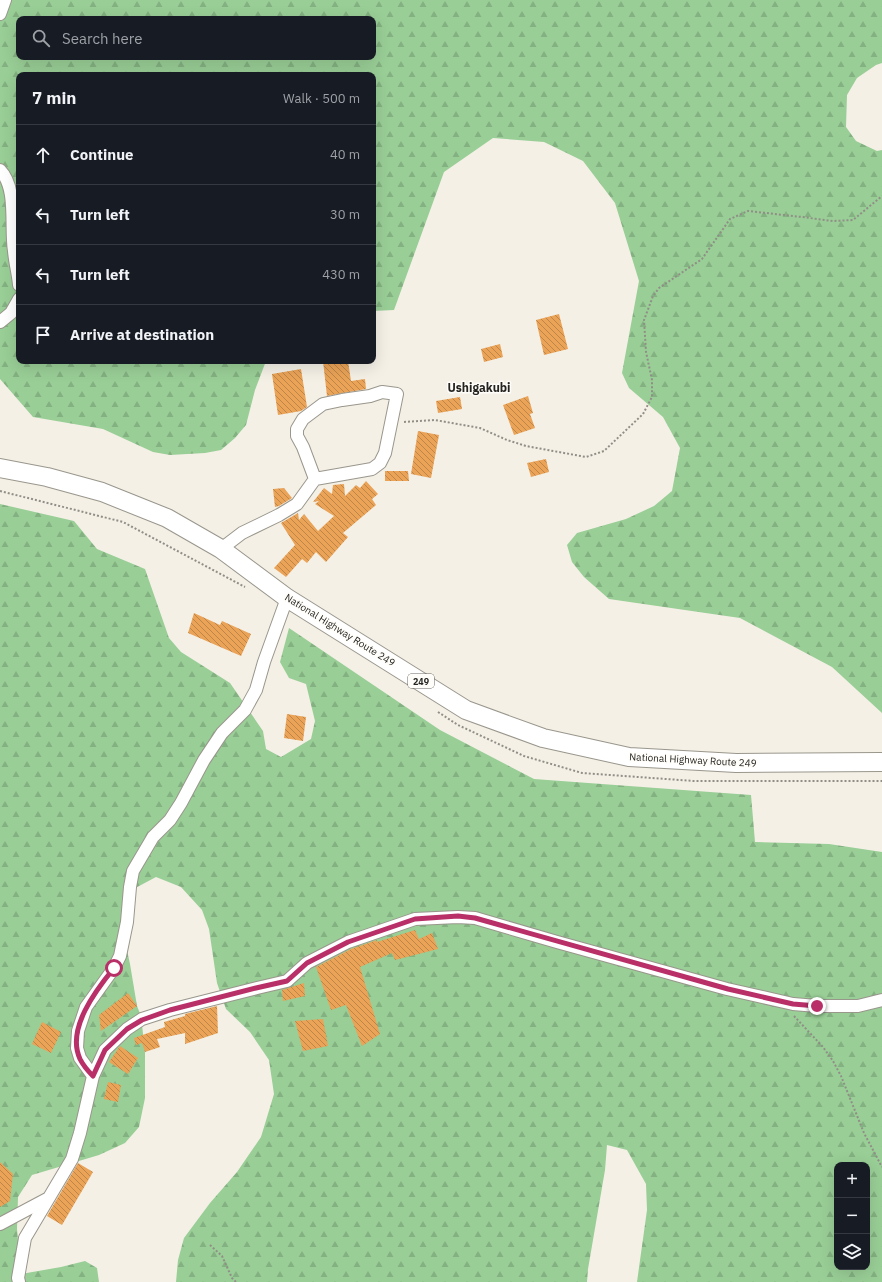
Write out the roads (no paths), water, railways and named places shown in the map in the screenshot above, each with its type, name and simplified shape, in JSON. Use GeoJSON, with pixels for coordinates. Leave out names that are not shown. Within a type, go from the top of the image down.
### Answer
{"type":"FeatureCollection","features":[{"type":"Feature","properties":{"kind":"highway","name":"National Highway Route 249"},"geometry":{"type":"LineString","coordinates":[[0,468],[47,477],[102,492],[167,518],[221,549],[287,598],[466,710],[543,738],[629,757],[736,764],[882,762]]}},
{"type":"Feature","properties":{"kind":"street"},"geometry":{"type":"LineString","coordinates":[[0,14],[5,0]]}},
{"type":"Feature","properties":{"kind":"street"},"geometry":{"type":"LineString","coordinates":[[0,170],[5,176],[11,194],[16,262]]}},
{"type":"Feature","properties":{"kind":"street"},"geometry":{"type":"LineString","coordinates":[[0,322],[11,313],[16,304]]}},
{"type":"Feature","properties":{"kind":"street"},"geometry":{"type":"LineString","coordinates":[[221,549],[242,533],[279,515],[297,504],[316,479],[372,468],[380,463],[385,454],[397,394],[382,392],[370,396],[323,404],[303,419],[297,429],[297,436],[316,479]]}},
{"type":"Feature","properties":{"kind":"street"},"geometry":{"type":"LineString","coordinates":[[93,1076],[80,1058],[77,1048],[78,1031],[86,1006],[114,968],[120,956],[127,922],[133,871],[153,837],[170,820],[182,803],[204,760],[222,733],[245,710],[256,690],[264,662],[287,598]]}},
{"type":"Feature","properties":{"kind":"street"},"geometry":{"type":"LineString","coordinates":[[19,1282],[18,1278],[25,1238],[72,1159],[80,1133],[93,1076],[105,1050],[127,1029],[142,1020],[170,1010],[287,981],[307,963],[348,942],[415,919],[458,916],[475,918],[728,989],[787,1002],[817,1006],[858,1006],[882,1000]]}},
{"type":"Feature","properties":{"kind":"street"},"geometry":{"type":"LineString","coordinates":[[0,1224],[48,1198]]}},
{"type":"Feature","properties":{"kind":"district","name":"Ushigakubi"},"geometry":{"type":"Point","coordinates":[479,387]}}]}
